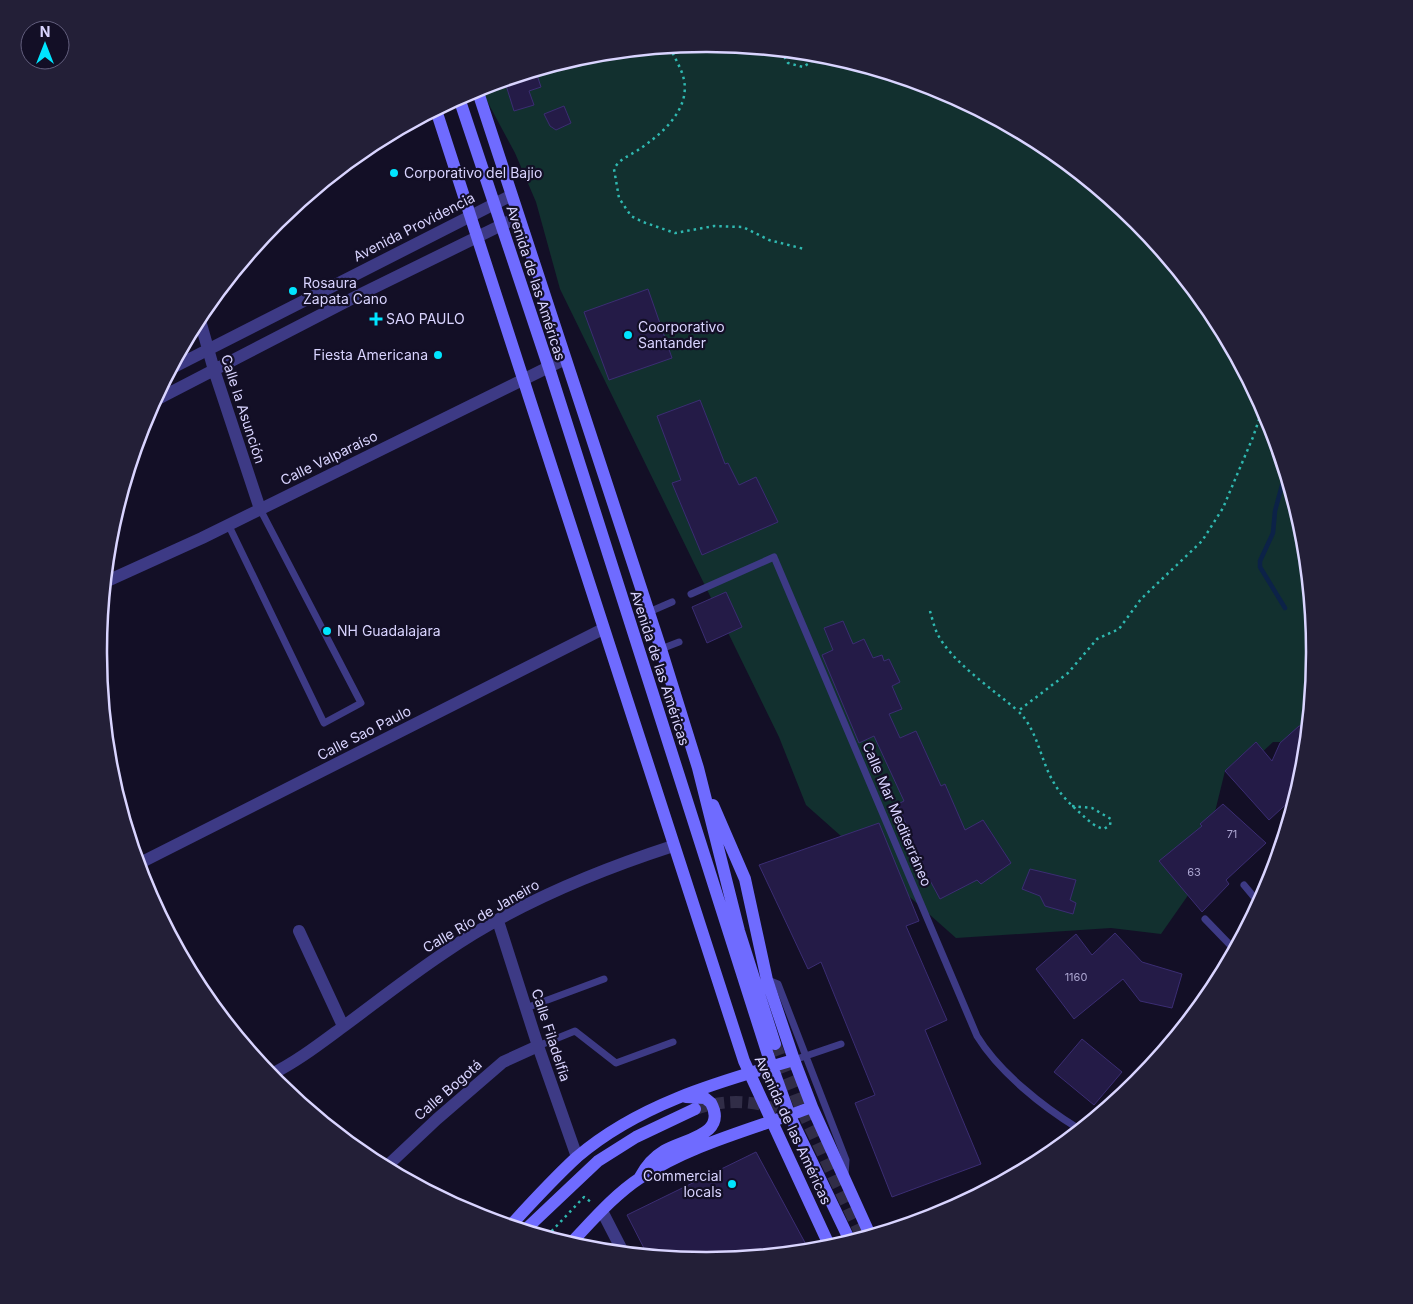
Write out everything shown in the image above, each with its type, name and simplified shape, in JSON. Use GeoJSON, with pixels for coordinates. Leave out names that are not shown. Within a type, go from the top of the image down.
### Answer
{"type":"FeatureCollection","features":[{"type":"Feature","properties":{"kind":"main road","name":"Avenida de las Américas"},"geometry":{"type":"LineString","coordinates":[[479,97],[510,196],[661,649],[698,768],[739,932],[775,1044]]}},
{"type":"Feature","properties":{"kind":"main road","name":"Avenida de las Américas"},"geometry":{"type":"LineString","coordinates":[[461,105],[549,368],[772,1066],[790,1116],[847,1234]]}},
{"type":"Feature","properties":{"kind":"main road","name":"Avenida de las Américas"},"geometry":{"type":"LineString","coordinates":[[438,116],[748,1073],[826,1239]]}},
{"type":"Feature","properties":{"kind":"main road","name":"Avenida de las Américas"},"geometry":{"type":"LineString","coordinates":[[698,768],[745,879],[767,980],[794,1060],[812,1107],[867,1229]]}},
{"type":"Feature","properties":{"kind":"main road"},"geometry":{"type":"LineString","coordinates":[[515,1220],[577,1157],[624,1124],[680,1097],[748,1073],[794,1060]]}},
{"type":"Feature","properties":{"kind":"main road"},"geometry":{"type":"LineString","coordinates":[[639,1179],[650,1162],[664,1151],[706,1133],[714,1124],[714,1109],[709,1100],[699,1097],[680,1097]]}},
{"type":"Feature","properties":{"kind":"main road"},"geometry":{"type":"LineString","coordinates":[[577,1237],[602,1211],[639,1179],[683,1154],[812,1107]]}},
{"type":"Feature","properties":{"kind":"main road"},"geometry":{"type":"LineString","coordinates":[[530,1225],[598,1161],[636,1137],[695,1109]]}},
{"type":"Feature","properties":{"kind":"street","name":"Avenida Providencia"},"geometry":{"type":"LineString","coordinates":[[181,363],[510,196]]}},
{"type":"Feature","properties":{"kind":"street"},"geometry":{"type":"LineString","coordinates":[[165,395],[477,236],[518,217]]}},
{"type":"Feature","properties":{"kind":"street","name":"Calle la Asunción"},"geometry":{"type":"LineString","coordinates":[[202,328],[260,509]]}},
{"type":"Feature","properties":{"kind":"street","name":"Calle Valparaíso"},"geometry":{"type":"LineString","coordinates":[[111,579],[260,509],[565,359]]}},
{"type":"Feature","properties":{"kind":"street","name":"Calle Sao Paulo"},"geometry":{"type":"LineString","coordinates":[[145,860],[603,629]]}},
{"type":"Feature","properties":{"kind":"street","name":"Calle Río de Janeiro"},"geometry":{"type":"LineString","coordinates":[[278,1070],[299,1059],[446,951],[498,920],[581,880],[673,846]]}},
{"type":"Feature","properties":{"kind":"street","name":"Calle Filadelfia"},"geometry":{"type":"LineString","coordinates":[[498,920],[538,1046],[577,1157]]}},
{"type":"Feature","properties":{"kind":"street"},"geometry":{"type":"LineString","coordinates":[[299,931],[344,1026]]}},
{"type":"Feature","properties":{"kind":"street","name":"Calle Bogotá"},"geometry":{"type":"LineString","coordinates":[[392,1162],[437,1119],[503,1062],[538,1046]]}},
{"type":"Feature","properties":{"kind":"street"},"geometry":{"type":"LineString","coordinates":[[602,1211],[619,1245]]}},
{"type":"Feature","properties":{"kind":"lane"},"geometry":{"type":"LineString","coordinates":[[228,524],[324,723],[361,703],[260,509]]}},
{"type":"Feature","properties":{"kind":"lane","name":"Calle Mar Mediterráneo"},"geometry":{"type":"LineString","coordinates":[[691,594],[774,557],[977,1036],[990,1057],[1009,1076],[1074,1125]]}},
{"type":"Feature","properties":{"kind":"lane"},"geometry":{"type":"LineString","coordinates":[[649,612],[672,602]]}},
{"type":"Feature","properties":{"kind":"lane"},"geometry":{"type":"LineString","coordinates":[[661,649],[679,642]]}},
{"type":"Feature","properties":{"kind":"lane"},"geometry":{"type":"LineString","coordinates":[[1244,885],[1253,896]]}},
{"type":"Feature","properties":{"kind":"lane"},"geometry":{"type":"LineString","coordinates":[[1205,919],[1230,945]]}},
{"type":"Feature","properties":{"kind":"lane"},"geometry":{"type":"LineString","coordinates":[[526,1008],[604,979]]}},
{"type":"Feature","properties":{"kind":"lane"},"geometry":{"type":"LineString","coordinates":[[767,980],[778,984],[806,1054],[846,1160],[845,1180]]}},
{"type":"Feature","properties":{"kind":"lane"},"geometry":{"type":"LineString","coordinates":[[538,1046],[574,1031],[616,1063],[673,1042]]}},
{"type":"Feature","properties":{"kind":"lane"},"geometry":{"type":"LineString","coordinates":[[794,1060],[806,1054],[841,1044]]}},
{"type":"Feature","properties":{"kind":"path"},"geometry":{"type":"LineString","coordinates":[[673,54],[684,78],[685,96],[678,113],[658,134],[638,150],[619,160],[614,169],[619,198],[631,216],[676,233],[714,226],[743,228],[769,240],[804,249]]}},
{"type":"Feature","properties":{"kind":"path"},"geometry":{"type":"LineString","coordinates":[[786,58],[788,63],[803,67],[811,62]]}},
{"type":"Feature","properties":{"kind":"path"},"geometry":{"type":"LineString","coordinates":[[1018,711],[1068,673],[1097,639],[1119,630],[1141,599],[1202,541],[1223,508],[1259,420]]}},
{"type":"Feature","properties":{"kind":"path"},"geometry":{"type":"LineString","coordinates":[[930,611],[937,632],[944,645],[962,664],[1023,716],[1038,743],[1054,783],[1072,806],[1095,827],[1104,829],[1110,825],[1111,819],[1100,811],[1072,806]]}},
{"type":"Feature","properties":{"kind":"path"},"geometry":{"type":"LineString","coordinates":[[552,1231],[584,1197],[602,1211]]}},
{"type":"Feature","properties":{"kind":"green space"},"geometry":{"type":"Polygon","coordinates":[[[706,52],[785,58],[823,64],[899,84],[936,98],[972,114],[1040,154],[1102,201],[1157,257],[1182,287],[1226,352],[1244,387],[1274,459],[1286,497],[1301,574],[1305,613],[1305,691],[1299,742],[1273,742],[1259,755],[1251,747],[1225,771],[1198,881],[1161,934],[1111,928],[956,938],[806,805],[779,737],[560,289],[536,202],[515,153],[484,95],[551,73],[628,58],[706,52]]]}},
{"type":"Feature","properties":{"kind":"building"},"geometry":{"type":"Polygon","coordinates":[[[538,77],[541,87],[529,91],[534,105],[514,111],[507,87],[538,77]]]}},
{"type":"Feature","properties":{"kind":"building"},"geometry":{"type":"Polygon","coordinates":[[[564,106],[571,123],[556,130],[550,126],[544,114],[564,106]]]}},
{"type":"Feature","properties":{"kind":"building","name":"Coorporativo Santander"},"geometry":{"type":"Polygon","coordinates":[[[648,289],[672,358],[609,380],[584,312],[648,289]]]}},
{"type":"Feature","properties":{"kind":"building"},"geometry":{"type":"Polygon","coordinates":[[[700,400],[725,464],[728,463],[739,485],[756,477],[778,522],[702,555],[672,483],[681,480],[657,416],[700,400]]]}},
{"type":"Feature","properties":{"kind":"building"},"geometry":{"type":"Polygon","coordinates":[[[726,592],[742,627],[707,643],[692,607],[726,592]]]}},
{"type":"Feature","properties":{"kind":"building"},"geometry":{"type":"Polygon","coordinates":[[[843,621],[853,644],[864,639],[873,658],[882,655],[884,661],[889,659],[900,682],[892,686],[902,709],[889,714],[900,738],[916,731],[941,786],[945,784],[965,830],[983,820],[1011,863],[981,884],[977,880],[940,899],[906,836],[910,834],[898,804],[904,801],[874,736],[859,743],[822,655],[833,650],[824,628],[843,621]]]}},
{"type":"Feature","properties":{"kind":"building"},"geometry":{"type":"Polygon","coordinates":[[[1301,726],[1301,730],[1287,804],[1269,820],[1225,771],[1256,742],[1272,761],[1280,743],[1301,726]]]}},
{"type":"Feature","properties":{"kind":"building"},"geometry":{"type":"Polygon","coordinates":[[[1223,804],[1266,843],[1226,880],[1229,884],[1202,912],[1159,861],[1202,826],[1200,824],[1223,804]]]}},
{"type":"Feature","properties":{"kind":"building"},"geometry":{"type":"Polygon","coordinates":[[[879,823],[919,921],[906,926],[947,1020],[925,1030],[981,1164],[892,1197],[855,1103],[875,1095],[821,962],[808,969],[759,865],[879,823]]]}},
{"type":"Feature","properties":{"kind":"building"},"geometry":{"type":"Polygon","coordinates":[[[1030,869],[1076,880],[1070,900],[1076,903],[1073,914],[1045,906],[1040,896],[1022,889],[1030,869]]]}},
{"type":"Feature","properties":{"kind":"building"},"geometry":{"type":"Polygon","coordinates":[[[1115,933],[1142,962],[1182,974],[1172,1008],[1140,1001],[1123,979],[1074,1019],[1036,969],[1076,934],[1092,955],[1115,933]]]}},
{"type":"Feature","properties":{"kind":"building"},"geometry":{"type":"Polygon","coordinates":[[[1082,1039],[1122,1072],[1094,1105],[1054,1072],[1082,1039]]]}},
{"type":"Feature","properties":{"kind":"building","name":"Commercial locals"},"geometry":{"type":"Polygon","coordinates":[[[756,1152],[805,1243],[746,1250],[706,1252],[644,1248],[627,1215],[756,1152]]]}},
{"type":"Feature","properties":{"kind":"waterway"},"geometry":{"type":"LineString","coordinates":[[1282,485],[1275,511],[1273,533],[1260,561],[1260,567],[1285,608]]}},
{"type":"Feature","properties":{"kind":"tunnel"},"geometry":{"type":"LineString","coordinates":[[775,1044],[799,1104],[859,1232]]}},
{"type":"Feature","properties":{"kind":"tunnel"},"geometry":{"type":"LineString","coordinates":[[695,1109],[720,1103],[746,1102],[771,1107],[794,1119]]}},
{"type":"Feature","properties":{"kind":"place","name":"Corporativo del Bajio"},"geometry":{"type":"Point","coordinates":[394,173]}},
{"type":"Feature","properties":{"kind":"place","name":"Rosaura Zapata Cano"},"geometry":{"type":"Point","coordinates":[293,291]}},
{"type":"Feature","properties":{"kind":"place","name":"SAO PAULO"},"geometry":{"type":"Point","coordinates":[376,319]}},
{"type":"Feature","properties":{"kind":"place","name":"Coorporativo Santander"},"geometry":{"type":"Point","coordinates":[628,335]}},
{"type":"Feature","properties":{"kind":"place","name":"Fiesta Americana"},"geometry":{"type":"Point","coordinates":[438,355]}},
{"type":"Feature","properties":{"kind":"place","name":"NH Guadalajara"},"geometry":{"type":"Point","coordinates":[327,631]}},
{"type":"Feature","properties":{"kind":"place","name":"Commercial locals"},"geometry":{"type":"Point","coordinates":[732,1184]}}]}
